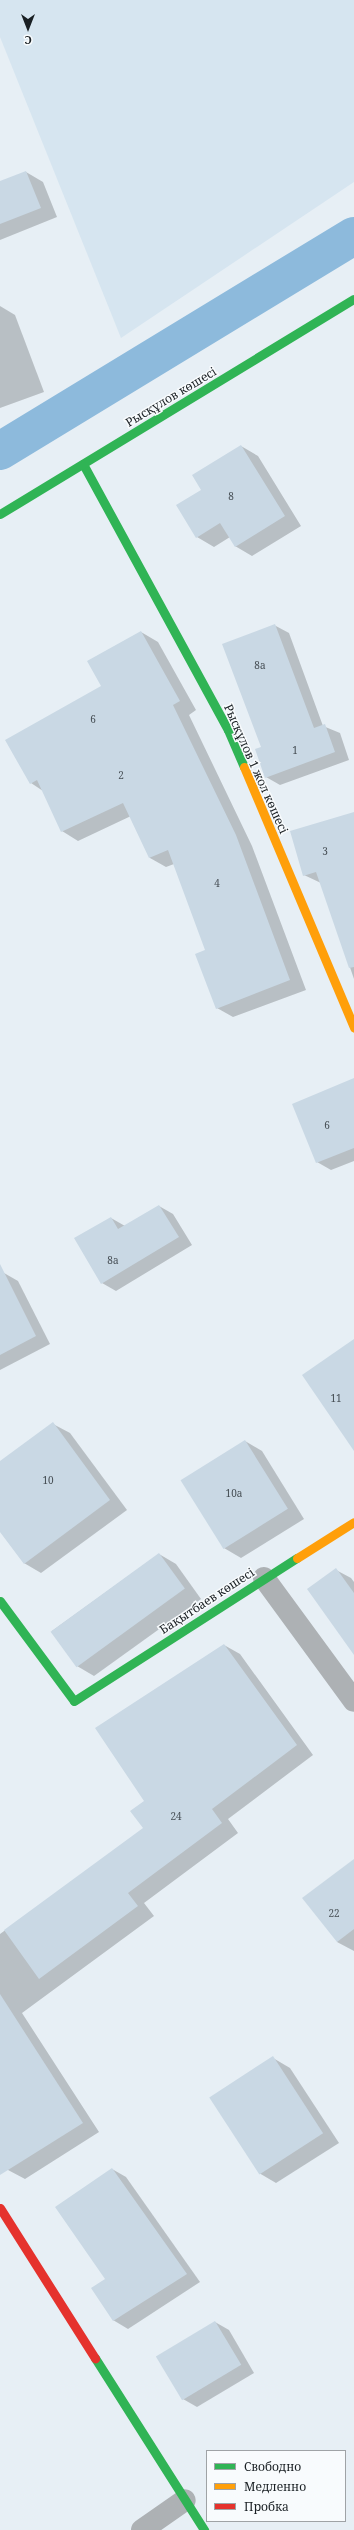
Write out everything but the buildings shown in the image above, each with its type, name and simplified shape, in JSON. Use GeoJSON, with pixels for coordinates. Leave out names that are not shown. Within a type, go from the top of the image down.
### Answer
{"type":"FeatureCollection","features":[{"type":"Feature","properties":{"kind":"street","name":"Рысқұлов көшесі"},"geometry":{"type":"LineString","coordinates":[[0,514],[354,299]]}},
{"type":"Feature","properties":{"kind":"street","name":"Рысқұлов 1 жол көшесі"},"geometry":{"type":"LineString","coordinates":[[83,464],[228,730],[354,1028]]}},
{"type":"Feature","properties":{"kind":"street","name":"Бақытбаев көшесі"},"geometry":{"type":"LineString","coordinates":[[0,1601],[74,1701],[264,1578],[354,1522]]}},
{"type":"Feature","properties":{"kind":"street"},"geometry":{"type":"LineString","coordinates":[[264,1578],[354,1701]]}},
{"type":"Feature","properties":{"kind":"street"},"geometry":{"type":"LineString","coordinates":[[0,2208],[204,2530]]}},
{"type":"Feature","properties":{"kind":"street"},"geometry":{"type":"LineString","coordinates":[[142,2530],[185,2500]]}},
{"type":"Feature","properties":{"kind":"shaded area"},"geometry":{"type":"Polygon","coordinates":[[[0,0],[354,0],[354,182],[121,338],[0,37],[0,0]]]}},
{"type":"Feature","properties":{"kind":"waterway"},"geometry":{"type":"LineString","coordinates":[[0,451],[354,236]]}},
{"type":"Feature","properties":{"kind":"traffic: fast"},"geometry":{"type":"LineString","coordinates":[[0,514],[354,299]]}},
{"type":"Feature","properties":{"kind":"traffic: fast"},"geometry":{"type":"LineString","coordinates":[[83,464],[228,730],[244,767]]}},
{"type":"Feature","properties":{"kind":"traffic: fast"},"geometry":{"type":"LineString","coordinates":[[0,1601],[74,1701],[297,1558]]}},
{"type":"Feature","properties":{"kind":"traffic: fast"},"geometry":{"type":"LineString","coordinates":[[95,2358],[204,2530]]}},
{"type":"Feature","properties":{"kind":"traffic: slow"},"geometry":{"type":"LineString","coordinates":[[244,767],[354,1028]]}},
{"type":"Feature","properties":{"kind":"traffic: slow"},"geometry":{"type":"LineString","coordinates":[[297,1558],[354,1522]]}},
{"type":"Feature","properties":{"kind":"traffic: jam"},"geometry":{"type":"LineString","coordinates":[[0,2208],[95,2358]]}}]}
